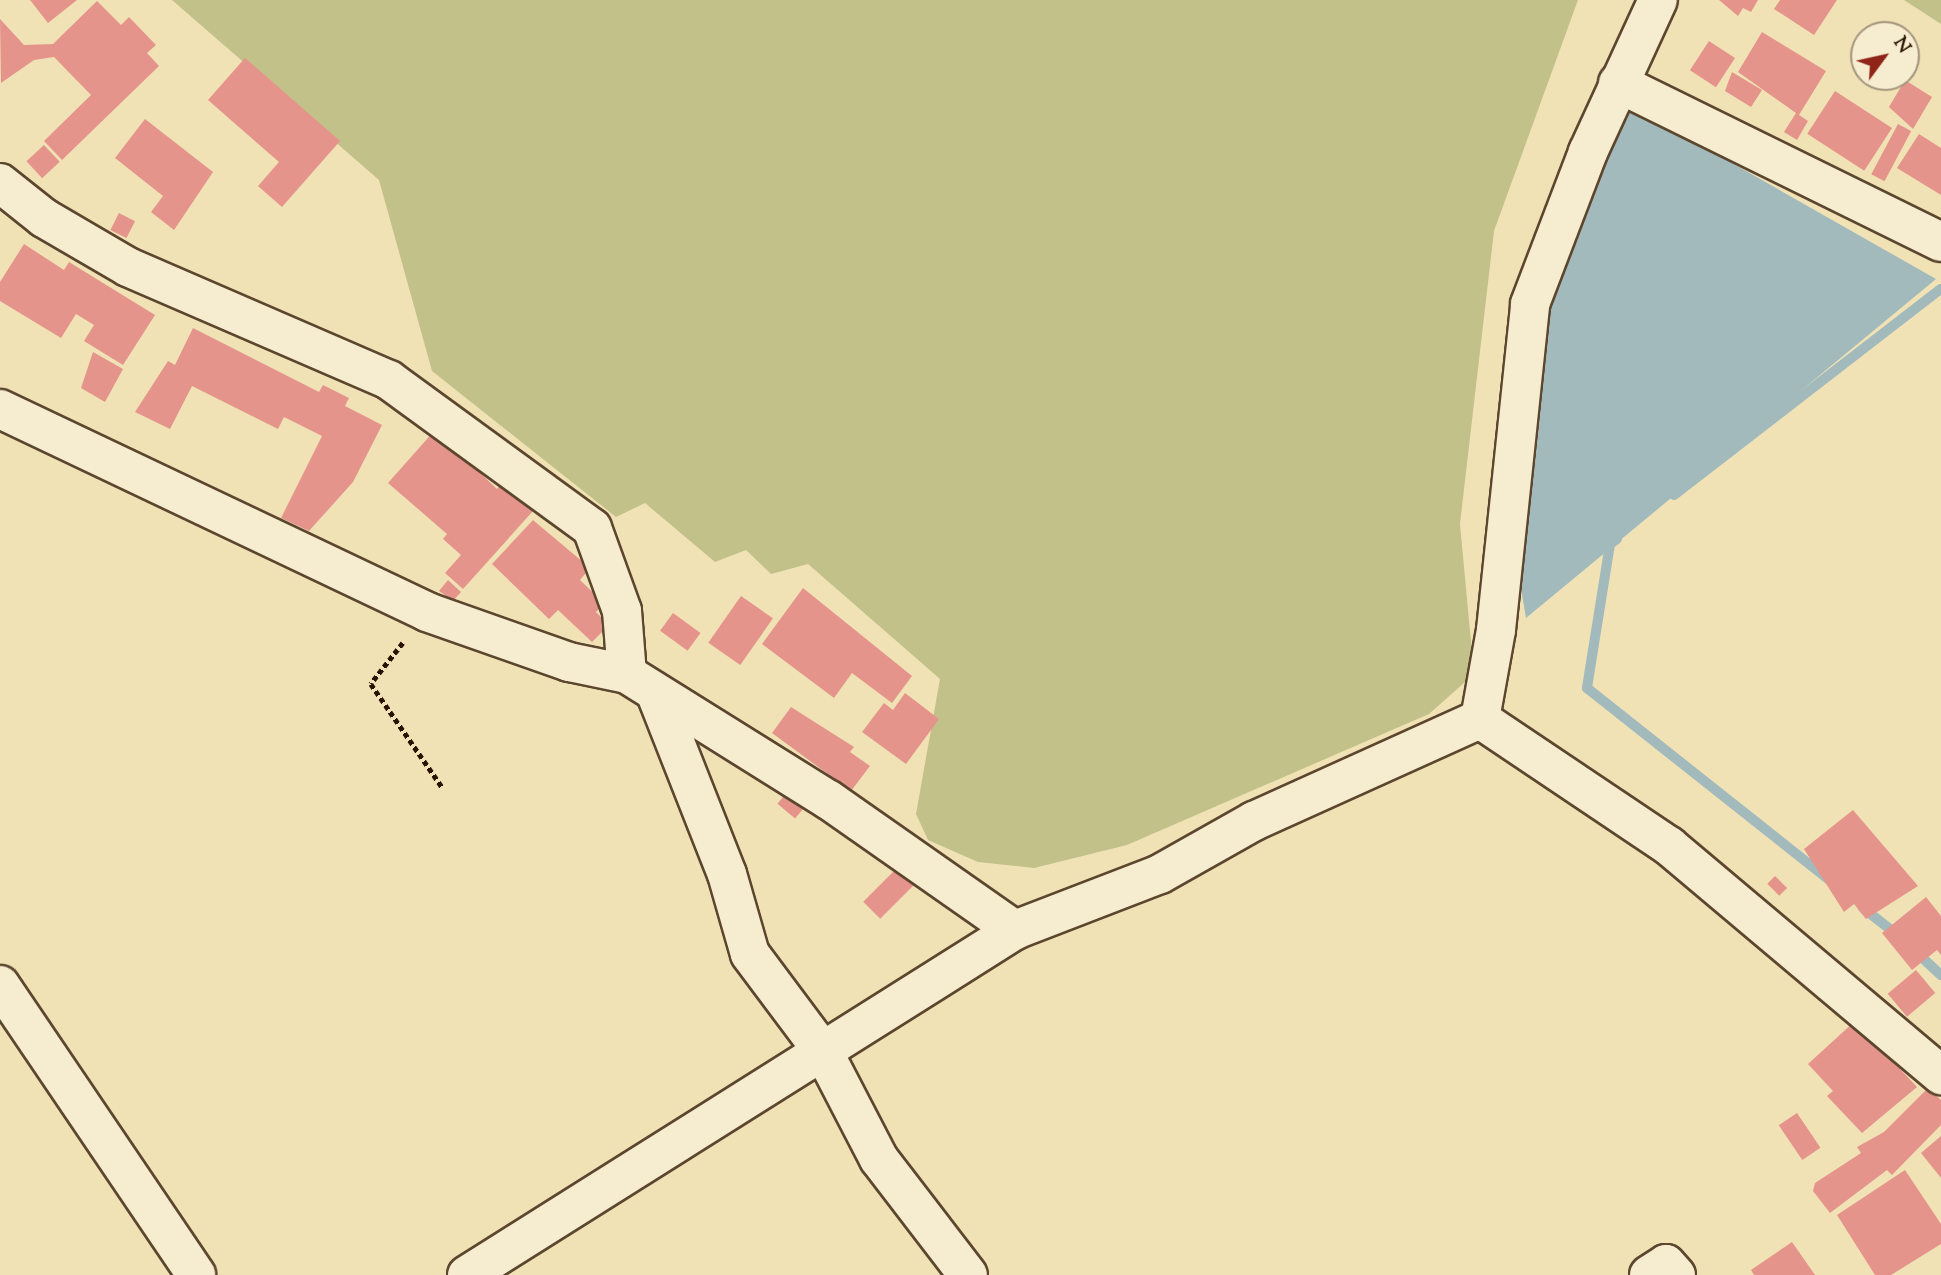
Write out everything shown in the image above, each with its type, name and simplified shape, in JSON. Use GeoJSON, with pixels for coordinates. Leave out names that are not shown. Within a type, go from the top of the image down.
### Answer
{"type":"FeatureCollection","features":[{"type":"Feature","properties":{"kind":"street"},"geometry":{"type":"LineString","coordinates":[[1480,719],[1496,630],[1530,304],[1618,83],[1658,0]]}},
{"type":"Feature","properties":{"kind":"street"},"geometry":{"type":"LineString","coordinates":[[1618,83],[1941,242]]}},
{"type":"Feature","properties":{"kind":"street"},"geometry":{"type":"LineString","coordinates":[[0,183],[44,218],[128,267],[389,380],[592,528],[622,611],[641,684],[727,874],[750,954],[824,1053],[879,1159],[968,1275]]}},
{"type":"Feature","properties":{"kind":"street"},"geometry":{"type":"LineString","coordinates":[[0,409],[427,612],[569,662],[641,684],[829,800],[1015,930]]}},
{"type":"Feature","properties":{"kind":"street"},"geometry":{"type":"LineString","coordinates":[[467,1275],[824,1053],[1015,930],[1160,874],[1254,821],[1480,719]]}},
{"type":"Feature","properties":{"kind":"street"},"geometry":{"type":"LineString","coordinates":[[1480,719],[1669,846],[1941,1075]]}},
{"type":"Feature","properties":{"kind":"street"},"geometry":{"type":"LineString","coordinates":[[0,985],[195,1275]]}},
{"type":"Feature","properties":{"kind":"street"},"geometry":{"type":"LineString","coordinates":[[1649,1275],[1666,1264],[1676,1275]]}},
{"type":"Feature","properties":{"kind":"path"},"geometry":{"type":"LineString","coordinates":[[427,612],[371,684],[442,787]]}},
{"type":"Feature","properties":{"kind":"green space"},"geometry":{"type":"Polygon","coordinates":[[[172,0],[1578,0],[1494,231],[1460,524],[1474,674],[1429,714],[1127,845],[1034,868],[978,862],[928,840],[916,814],[940,679],[808,564],[771,574],[746,550],[715,562],[645,503],[616,517],[432,371],[379,180],[172,0]]]}},
{"type":"Feature","properties":{"kind":"green space"},"geometry":{"type":"Polygon","coordinates":[[[1904,0],[1941,0],[1941,24],[1904,0]]]}},
{"type":"Feature","properties":{"kind":"water"},"geometry":{"type":"Polygon","coordinates":[[[1623,101],[1936,279],[1526,618],[1513,542],[1545,294],[1623,101]]]}},
{"type":"Feature","properties":{"kind":"building"},"geometry":{"type":"Polygon","coordinates":[[[30,0],[77,0],[48,23],[30,0]]]}},
{"type":"Feature","properties":{"kind":"building"},"geometry":{"type":"Polygon","coordinates":[[[1719,0],[1758,0],[1751,12],[1743,8],[1738,16],[1719,0]]]}},
{"type":"Feature","properties":{"kind":"building"},"geometry":{"type":"Polygon","coordinates":[[[1780,0],[1837,0],[1814,35],[1774,9],[1780,0]]]}},
{"type":"Feature","properties":{"kind":"building"},"geometry":{"type":"Polygon","coordinates":[[[97,1],[121,25],[129,17],[156,45],[147,53],[159,66],[62,160],[44,141],[91,95],[54,57],[34,60],[1,83],[0,19],[24,45],[53,44],[97,1]]]}},
{"type":"Feature","properties":{"kind":"building"},"geometry":{"type":"Polygon","coordinates":[[[1762,32],[1826,71],[1799,115],[1808,121],[1797,140],[1784,132],[1796,113],[1738,72],[1762,32]]]}},
{"type":"Feature","properties":{"kind":"building"},"geometry":{"type":"Polygon","coordinates":[[[1709,41],[1735,58],[1716,87],[1690,70],[1709,41]]]}},
{"type":"Feature","properties":{"kind":"building"},"geometry":{"type":"Polygon","coordinates":[[[245,58],[340,141],[282,207],[258,186],[279,162],[208,100],[245,58]]]}},
{"type":"Feature","properties":{"kind":"building"},"geometry":{"type":"Polygon","coordinates":[[[1732,72],[1762,90],[1751,107],[1725,91],[1732,72]]]}},
{"type":"Feature","properties":{"kind":"building"},"geometry":{"type":"Polygon","coordinates":[[[1920,89],[1932,97],[1913,129],[1889,107],[1898,91],[1920,89]]]}},
{"type":"Feature","properties":{"kind":"building"},"geometry":{"type":"Polygon","coordinates":[[[1835,91],[1892,128],[1864,171],[1807,134],[1835,91]]]}},
{"type":"Feature","properties":{"kind":"building"},"geometry":{"type":"Polygon","coordinates":[[[145,119],[213,172],[174,230],[151,212],[163,196],[115,158],[145,119]]]}},
{"type":"Feature","properties":{"kind":"building"},"geometry":{"type":"Polygon","coordinates":[[[1898,124],[1911,131],[1884,181],[1871,174],[1898,124]]]}},
{"type":"Feature","properties":{"kind":"building"},"geometry":{"type":"Polygon","coordinates":[[[1919,134],[1941,148],[1941,195],[1897,168],[1919,134]]]}},
{"type":"Feature","properties":{"kind":"building"},"geometry":{"type":"Polygon","coordinates":[[[44,145],[60,162],[42,178],[26,161],[44,145]]]}},
{"type":"Feature","properties":{"kind":"building"},"geometry":{"type":"Polygon","coordinates":[[[119,213],[135,221],[126,238],[110,230],[119,213]]]}},
{"type":"Feature","properties":{"kind":"building"},"geometry":{"type":"Polygon","coordinates":[[[24,244],[64,270],[69,262],[155,315],[123,365],[84,341],[94,325],[76,314],[61,338],[0,301],[0,282],[24,244]]]}},
{"type":"Feature","properties":{"kind":"building"},"geometry":{"type":"Polygon","coordinates":[[[193,328],[319,392],[323,385],[349,398],[345,406],[382,425],[353,482],[309,531],[281,518],[322,436],[284,417],[278,429],[192,386],[170,429],[135,412],[168,361],[175,365],[193,328]]]}},
{"type":"Feature","properties":{"kind":"building"},"geometry":{"type":"Polygon","coordinates":[[[93,352],[123,369],[105,402],[81,388],[93,352]]]}},
{"type":"Feature","properties":{"kind":"building"},"geometry":{"type":"Polygon","coordinates":[[[435,430],[497,489],[501,484],[533,511],[463,589],[445,573],[461,555],[443,539],[447,534],[388,483],[435,430]]]}},
{"type":"Feature","properties":{"kind":"building"},"geometry":{"type":"Polygon","coordinates":[[[533,520],[590,568],[580,580],[604,603],[596,612],[609,625],[592,642],[558,610],[549,619],[492,564],[533,520]]]}},
{"type":"Feature","properties":{"kind":"building"},"geometry":{"type":"Polygon","coordinates":[[[448,580],[461,592],[453,601],[439,591],[448,580]]]}},
{"type":"Feature","properties":{"kind":"building"},"geometry":{"type":"Polygon","coordinates":[[[803,588],[912,676],[892,703],[852,673],[834,698],[762,644],[803,588]]]}},
{"type":"Feature","properties":{"kind":"building"},"geometry":{"type":"Polygon","coordinates":[[[741,596],[773,618],[740,665],[708,643],[741,596]]]}},
{"type":"Feature","properties":{"kind":"building"},"geometry":{"type":"Polygon","coordinates":[[[673,613],[701,633],[688,651],[660,631],[673,613]]]}},
{"type":"Feature","properties":{"kind":"building"},"geometry":{"type":"Polygon","coordinates":[[[905,693],[939,719],[906,764],[862,732],[884,703],[893,710],[905,693]]]}},
{"type":"Feature","properties":{"kind":"building"},"geometry":{"type":"Polygon","coordinates":[[[791,707],[854,747],[850,752],[870,766],[851,791],[772,733],[791,707]]]}},
{"type":"Feature","properties":{"kind":"building"},"geometry":{"type":"Polygon","coordinates":[[[789,790],[807,805],[795,819],[777,804],[789,790]]]}},
{"type":"Feature","properties":{"kind":"building"},"geometry":{"type":"Polygon","coordinates":[[[1853,810],[1918,886],[1866,919],[1854,904],[1844,912],[1804,849],[1853,810]]]}},
{"type":"Feature","properties":{"kind":"building"},"geometry":{"type":"Polygon","coordinates":[[[900,865],[917,882],[880,919],[863,902],[900,865]]]}},
{"type":"Feature","properties":{"kind":"building"},"geometry":{"type":"Polygon","coordinates":[[[1775,876],[1787,888],[1779,896],[1767,884],[1775,876]]]}},
{"type":"Feature","properties":{"kind":"building"},"geometry":{"type":"Polygon","coordinates":[[[1926,897],[1941,916],[1941,955],[1937,950],[1912,970],[1882,933],[1926,897]]]}},
{"type":"Feature","properties":{"kind":"building"},"geometry":{"type":"Polygon","coordinates":[[[1916,970],[1935,993],[1907,1017],[1888,994],[1916,970]]]}},
{"type":"Feature","properties":{"kind":"building"},"geometry":{"type":"Polygon","coordinates":[[[1855,1021],[1917,1087],[1862,1133],[1827,1096],[1833,1091],[1808,1064],[1855,1021]]]}},
{"type":"Feature","properties":{"kind":"building"},"geometry":{"type":"Polygon","coordinates":[[[1928,1088],[1941,1100],[1941,1125],[1892,1175],[1887,1170],[1830,1213],[1813,1191],[1815,1183],[1861,1153],[1857,1147],[1884,1132],[1928,1088]]]}},
{"type":"Feature","properties":{"kind":"building"},"geometry":{"type":"Polygon","coordinates":[[[1797,1113],[1820,1148],[1802,1160],[1779,1125],[1797,1113]]]}},
{"type":"Feature","properties":{"kind":"building"},"geometry":{"type":"Polygon","coordinates":[[[1941,1136],[1941,1178],[1921,1153],[1941,1136]]]}},
{"type":"Feature","properties":{"kind":"building"},"geometry":{"type":"Polygon","coordinates":[[[1905,1170],[1941,1224],[1941,1244],[1891,1275],[1875,1275],[1837,1215],[1905,1170]]]}},
{"type":"Feature","properties":{"kind":"building"},"geometry":{"type":"Polygon","coordinates":[[[1792,1242],[1815,1275],[1754,1275],[1751,1270],[1792,1242]]]}},
{"type":"Feature","properties":{"kind":"waterway"},"geometry":{"type":"LineString","coordinates":[[1674,495],[1941,289]]}},
{"type":"Feature","properties":{"kind":"waterway"},"geometry":{"type":"LineString","coordinates":[[1617,539],[1610,544],[1587,688],[1829,880]]}},
{"type":"Feature","properties":{"kind":"waterway"},"geometry":{"type":"LineString","coordinates":[[1863,908],[1900,937]]}},
{"type":"Feature","properties":{"kind":"waterway"},"geometry":{"type":"LineString","coordinates":[[1914,950],[1941,975]]}}]}
